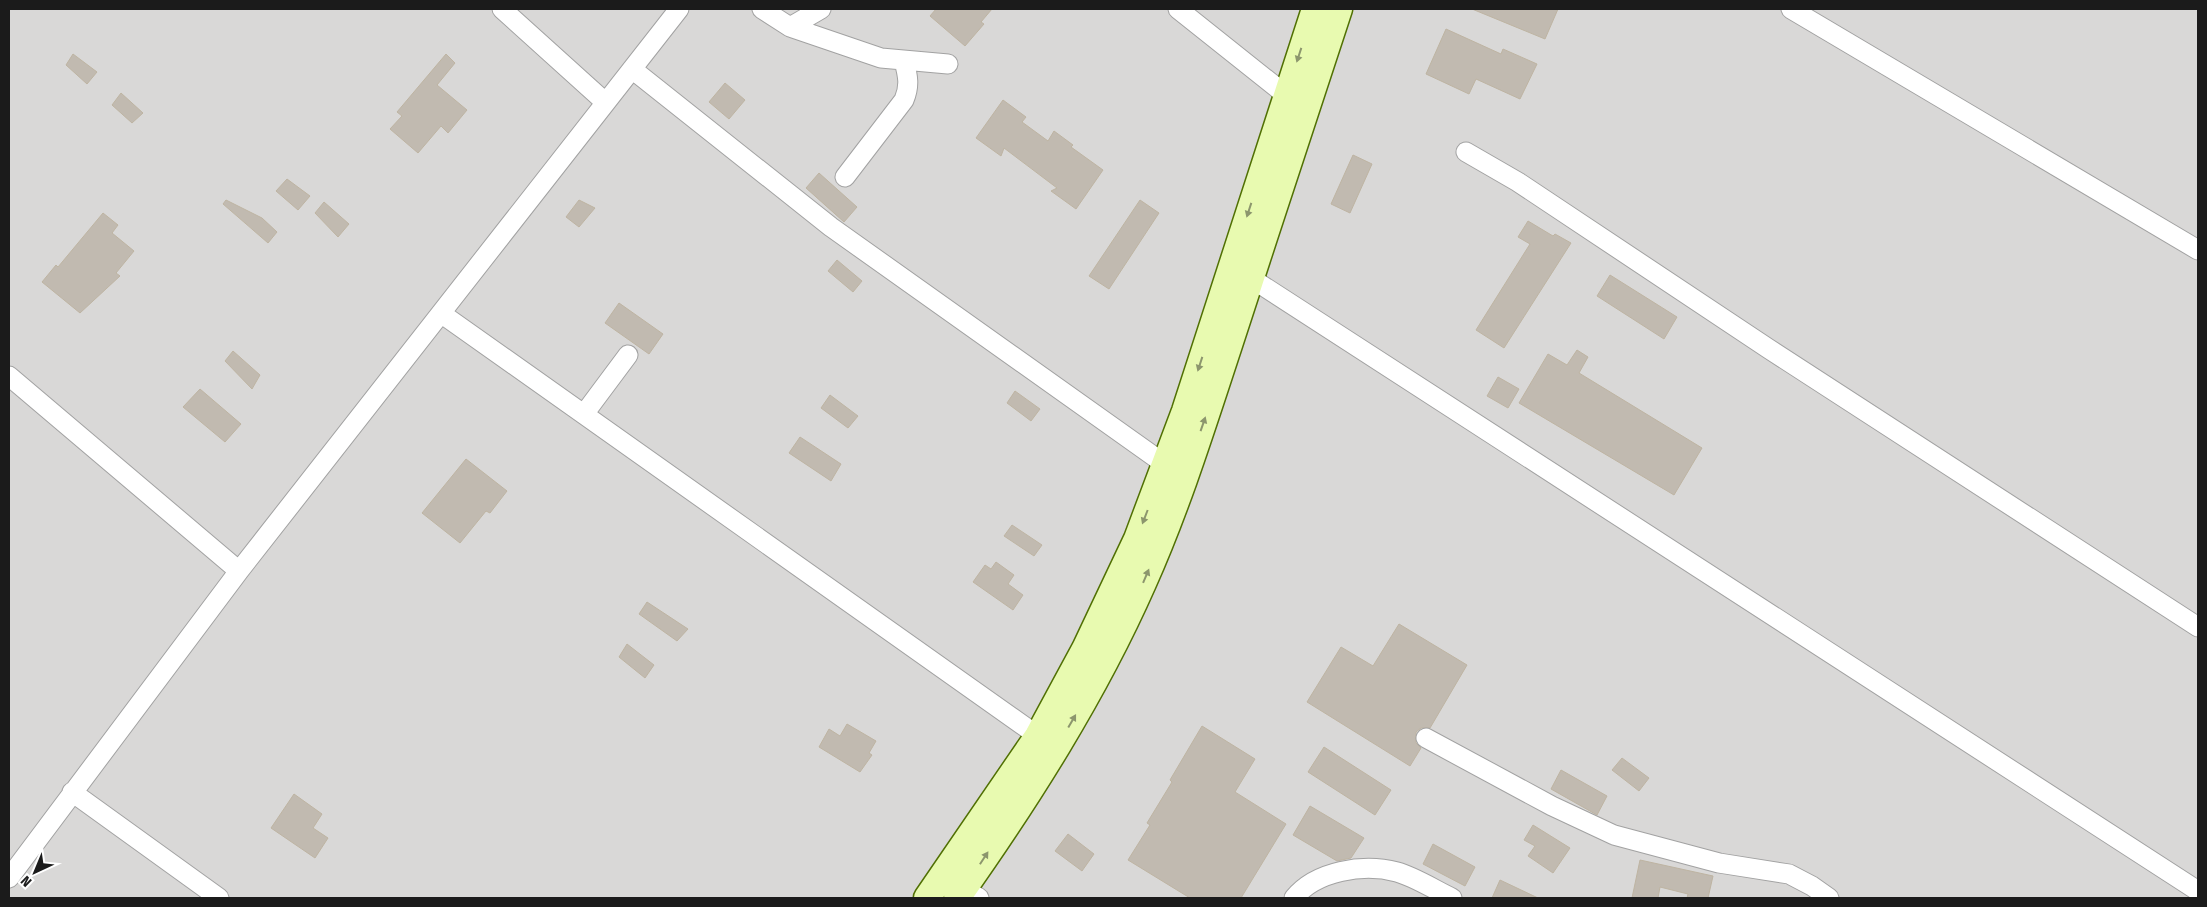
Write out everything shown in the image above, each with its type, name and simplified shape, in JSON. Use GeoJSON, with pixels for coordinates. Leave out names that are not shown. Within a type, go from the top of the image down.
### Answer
{"type":"FeatureCollection","features":[{"type":"Feature","properties":{"kind":"main road"},"geometry":{"type":"LineString","coordinates":[[966,895],[1057,748],[1098,676],[1143,584],[1176,504],[1241,272],[1286,95],[1314,9]]}},
{"type":"Feature","properties":{"kind":"main road"},"geometry":{"type":"LineString","coordinates":[[927,898],[1038,736],[1112,594],[1137,539],[1241,272],[1339,9]]}},
{"type":"Feature","properties":{"kind":"street"},"geometry":{"type":"LineString","coordinates":[[502,9],[605,102]]}},
{"type":"Feature","properties":{"kind":"street"},"geometry":{"type":"LineString","coordinates":[[9,878],[238,571],[442,314],[679,9]]}},
{"type":"Feature","properties":{"kind":"street"},"geometry":{"type":"LineString","coordinates":[[762,9],[790,27],[881,58],[948,64]]}},
{"type":"Feature","properties":{"kind":"street"},"geometry":{"type":"LineString","coordinates":[[790,27],[821,9]]}},
{"type":"Feature","properties":{"kind":"street"},"geometry":{"type":"LineString","coordinates":[[1178,9],[1286,95]]}},
{"type":"Feature","properties":{"kind":"street"},"geometry":{"type":"LineString","coordinates":[[1790,9],[2198,250]]}},
{"type":"Feature","properties":{"kind":"street"},"geometry":{"type":"LineString","coordinates":[[846,177],[904,100],[908,90],[908,79],[904,61]]}},
{"type":"Feature","properties":{"kind":"street"},"geometry":{"type":"LineString","coordinates":[[632,69],[831,227],[1166,465]]}},
{"type":"Feature","properties":{"kind":"street"},"geometry":{"type":"LineString","coordinates":[[1466,152],[1518,182],[1819,381],[2198,627]]}},
{"type":"Feature","properties":{"kind":"street"},"geometry":{"type":"LineString","coordinates":[[1241,272],[2198,891]]}},
{"type":"Feature","properties":{"kind":"street"},"geometry":{"type":"LineString","coordinates":[[442,314],[1038,736]]}},
{"type":"Feature","properties":{"kind":"street"},"geometry":{"type":"LineString","coordinates":[[584,414],[628,355]]}},
{"type":"Feature","properties":{"kind":"street"},"geometry":{"type":"LineString","coordinates":[[9,376],[238,571]]}},
{"type":"Feature","properties":{"kind":"street"},"geometry":{"type":"LineString","coordinates":[[1426,738],[1552,806],[1614,835],[1719,863],[1789,874],[1812,886],[1829,898]]}},
{"type":"Feature","properties":{"kind":"street"},"geometry":{"type":"LineString","coordinates":[[72,792],[219,898]]}},
{"type":"Feature","properties":{"kind":"street"},"geometry":{"type":"LineString","coordinates":[[1294,898],[1302,888],[1323,876],[1373,869],[1398,872],[1452,898]]}},
{"type":"Feature","properties":{"kind":"shaded area"},"geometry":{"type":"Polygon","coordinates":[[[9,9],[2198,9],[2198,898],[9,898],[9,9]]]}},
{"type":"Feature","properties":{"kind":"building"},"geometry":{"type":"Polygon","coordinates":[[[936,9],[992,9],[981,22],[984,24],[965,46],[930,16],[936,9]]]}},
{"type":"Feature","properties":{"kind":"building"},"geometry":{"type":"Polygon","coordinates":[[[1472,9],[1558,9],[1545,39],[1472,9]]]}},
{"type":"Feature","properties":{"kind":"building"},"geometry":{"type":"Polygon","coordinates":[[[1446,29],[1501,54],[1503,49],[1537,64],[1520,99],[1476,79],[1469,94],[1426,74],[1446,29]]]}},
{"type":"Feature","properties":{"kind":"building"},"geometry":{"type":"Polygon","coordinates":[[[73,54],[97,72],[87,84],[66,65],[73,54]]]}},
{"type":"Feature","properties":{"kind":"building"},"geometry":{"type":"Polygon","coordinates":[[[446,54],[455,63],[437,85],[467,110],[448,133],[441,126],[418,153],[390,129],[402,116],[397,112],[446,54]]]}},
{"type":"Feature","properties":{"kind":"building"},"geometry":{"type":"Polygon","coordinates":[[[725,83],[745,100],[729,119],[709,102],[725,83]]]}},
{"type":"Feature","properties":{"kind":"building"},"geometry":{"type":"Polygon","coordinates":[[[121,93],[143,113],[132,123],[112,105],[121,93]]]}},
{"type":"Feature","properties":{"kind":"building"},"geometry":{"type":"Polygon","coordinates":[[[1003,100],[1026,117],[1022,122],[1048,141],[1054,131],[1073,145],[1071,147],[1103,170],[1076,209],[1051,191],[1057,188],[1004,148],[1001,156],[976,138],[1003,100]]]}},
{"type":"Feature","properties":{"kind":"building"},"geometry":{"type":"Polygon","coordinates":[[[1353,155],[1372,164],[1350,213],[1331,204],[1353,155]]]}},
{"type":"Feature","properties":{"kind":"building"},"geometry":{"type":"Polygon","coordinates":[[[819,173],[857,207],[844,222],[806,188],[819,173]]]}},
{"type":"Feature","properties":{"kind":"building"},"geometry":{"type":"Polygon","coordinates":[[[287,179],[310,196],[298,210],[276,191],[287,179]]]}},
{"type":"Feature","properties":{"kind":"building"},"geometry":{"type":"Polygon","coordinates":[[[226,200],[262,218],[277,232],[268,243],[223,204],[226,200]]]}},
{"type":"Feature","properties":{"kind":"building"},"geometry":{"type":"Polygon","coordinates":[[[579,200],[595,208],[579,227],[566,217],[579,200]]]}},
{"type":"Feature","properties":{"kind":"building"},"geometry":{"type":"Polygon","coordinates":[[[1140,200],[1159,213],[1109,289],[1089,276],[1140,200]]]}},
{"type":"Feature","properties":{"kind":"building"},"geometry":{"type":"Polygon","coordinates":[[[324,202],[349,224],[338,237],[315,213],[324,202]]]}},
{"type":"Feature","properties":{"kind":"building"},"geometry":{"type":"Polygon","coordinates":[[[103,213],[118,225],[112,233],[134,251],[116,273],[120,276],[80,313],[42,282],[56,265],[58,267],[103,213]]]}},
{"type":"Feature","properties":{"kind":"building"},"geometry":{"type":"Polygon","coordinates":[[[1528,221],[1553,236],[1555,234],[1571,243],[1504,348],[1476,330],[1530,244],[1518,237],[1528,221]]]}},
{"type":"Feature","properties":{"kind":"building"},"geometry":{"type":"Polygon","coordinates":[[[837,260],[862,281],[853,292],[828,271],[837,260]]]}},
{"type":"Feature","properties":{"kind":"building"},"geometry":{"type":"Polygon","coordinates":[[[1610,275],[1677,317],[1664,339],[1597,296],[1610,275]]]}},
{"type":"Feature","properties":{"kind":"building"},"geometry":{"type":"Polygon","coordinates":[[[619,303],[663,334],[649,354],[605,323],[619,303]]]}},
{"type":"Feature","properties":{"kind":"building"},"geometry":{"type":"Polygon","coordinates":[[[1577,350],[1588,357],[1579,373],[1702,448],[1674,495],[1519,403],[1548,354],[1567,365],[1577,350]]]}},
{"type":"Feature","properties":{"kind":"building"},"geometry":{"type":"Polygon","coordinates":[[[233,351],[260,375],[252,389],[225,361],[233,351]]]}},
{"type":"Feature","properties":{"kind":"building"},"geometry":{"type":"Polygon","coordinates":[[[1498,377],[1519,389],[1508,408],[1487,396],[1498,377]]]}},
{"type":"Feature","properties":{"kind":"building"},"geometry":{"type":"Polygon","coordinates":[[[200,389],[241,424],[225,442],[183,407],[200,389]]]}},
{"type":"Feature","properties":{"kind":"building"},"geometry":{"type":"Polygon","coordinates":[[[1015,391],[1040,409],[1031,421],[1007,403],[1015,391]]]}},
{"type":"Feature","properties":{"kind":"building"},"geometry":{"type":"Polygon","coordinates":[[[830,395],[858,416],[848,428],[821,408],[830,395]]]}},
{"type":"Feature","properties":{"kind":"building"},"geometry":{"type":"Polygon","coordinates":[[[800,437],[841,464],[831,481],[789,453],[800,437]]]}},
{"type":"Feature","properties":{"kind":"building"},"geometry":{"type":"Polygon","coordinates":[[[466,459],[507,491],[490,513],[486,511],[460,543],[422,513],[466,459]]]}},
{"type":"Feature","properties":{"kind":"building"},"geometry":{"type":"Polygon","coordinates":[[[1012,525],[1042,545],[1034,556],[1004,536],[1012,525]]]}},
{"type":"Feature","properties":{"kind":"building"},"geometry":{"type":"Polygon","coordinates":[[[996,562],[1014,575],[1008,584],[1023,595],[1013,610],[973,582],[985,565],[991,569],[996,562]]]}},
{"type":"Feature","properties":{"kind":"building"},"geometry":{"type":"Polygon","coordinates":[[[647,602],[688,629],[677,641],[639,614],[647,602]]]}},
{"type":"Feature","properties":{"kind":"building"},"geometry":{"type":"Polygon","coordinates":[[[1399,624],[1467,665],[1430,728],[1421,728],[1416,732],[1416,743],[1421,748],[1410,766],[1307,702],[1341,647],[1373,666],[1399,624]]]}},
{"type":"Feature","properties":{"kind":"building"},"geometry":{"type":"Polygon","coordinates":[[[627,644],[654,665],[645,678],[619,657],[627,644]]]}},
{"type":"Feature","properties":{"kind":"building"},"geometry":{"type":"Polygon","coordinates":[[[847,724],[876,741],[869,753],[872,755],[860,772],[819,747],[829,729],[840,736],[847,724]]]}},
{"type":"Feature","properties":{"kind":"building"},"geometry":{"type":"Polygon","coordinates":[[[1202,726],[1255,759],[1235,792],[1286,824],[1241,898],[1190,898],[1128,860],[1150,825],[1147,823],[1172,782],[1170,780],[1202,726]]]}},
{"type":"Feature","properties":{"kind":"building"},"geometry":{"type":"Polygon","coordinates":[[[1324,747],[1391,790],[1375,815],[1308,772],[1324,747]]]}},
{"type":"Feature","properties":{"kind":"building"},"geometry":{"type":"Polygon","coordinates":[[[1622,758],[1649,778],[1639,791],[1612,770],[1622,758]]]}},
{"type":"Feature","properties":{"kind":"building"},"geometry":{"type":"Polygon","coordinates":[[[1561,770],[1607,796],[1597,815],[1551,789],[1561,770]]]}},
{"type":"Feature","properties":{"kind":"building"},"geometry":{"type":"Polygon","coordinates":[[[294,794],[322,814],[313,828],[328,838],[315,858],[271,828],[294,794]]]}},
{"type":"Feature","properties":{"kind":"building"},"geometry":{"type":"Polygon","coordinates":[[[1310,806],[1364,838],[1351,858],[1337,861],[1293,835],[1310,806]]]}},
{"type":"Feature","properties":{"kind":"building"},"geometry":{"type":"Polygon","coordinates":[[[1533,825],[1570,848],[1553,873],[1528,856],[1535,846],[1524,840],[1533,825]]]}},
{"type":"Feature","properties":{"kind":"building"},"geometry":{"type":"Polygon","coordinates":[[[1068,834],[1094,854],[1082,871],[1055,851],[1068,834]]]}},
{"type":"Feature","properties":{"kind":"building"},"geometry":{"type":"Polygon","coordinates":[[[1433,844],[1475,867],[1465,886],[1423,864],[1433,844]]]}},
{"type":"Feature","properties":{"kind":"building"},"geometry":{"type":"Polygon","coordinates":[[[1640,860],[1713,876],[1708,898],[1687,898],[1688,894],[1660,887],[1658,898],[1632,898],[1640,860]]]}},
{"type":"Feature","properties":{"kind":"building"},"geometry":{"type":"Polygon","coordinates":[[[1500,880],[1538,898],[1492,898],[1500,880]]]}}]}
